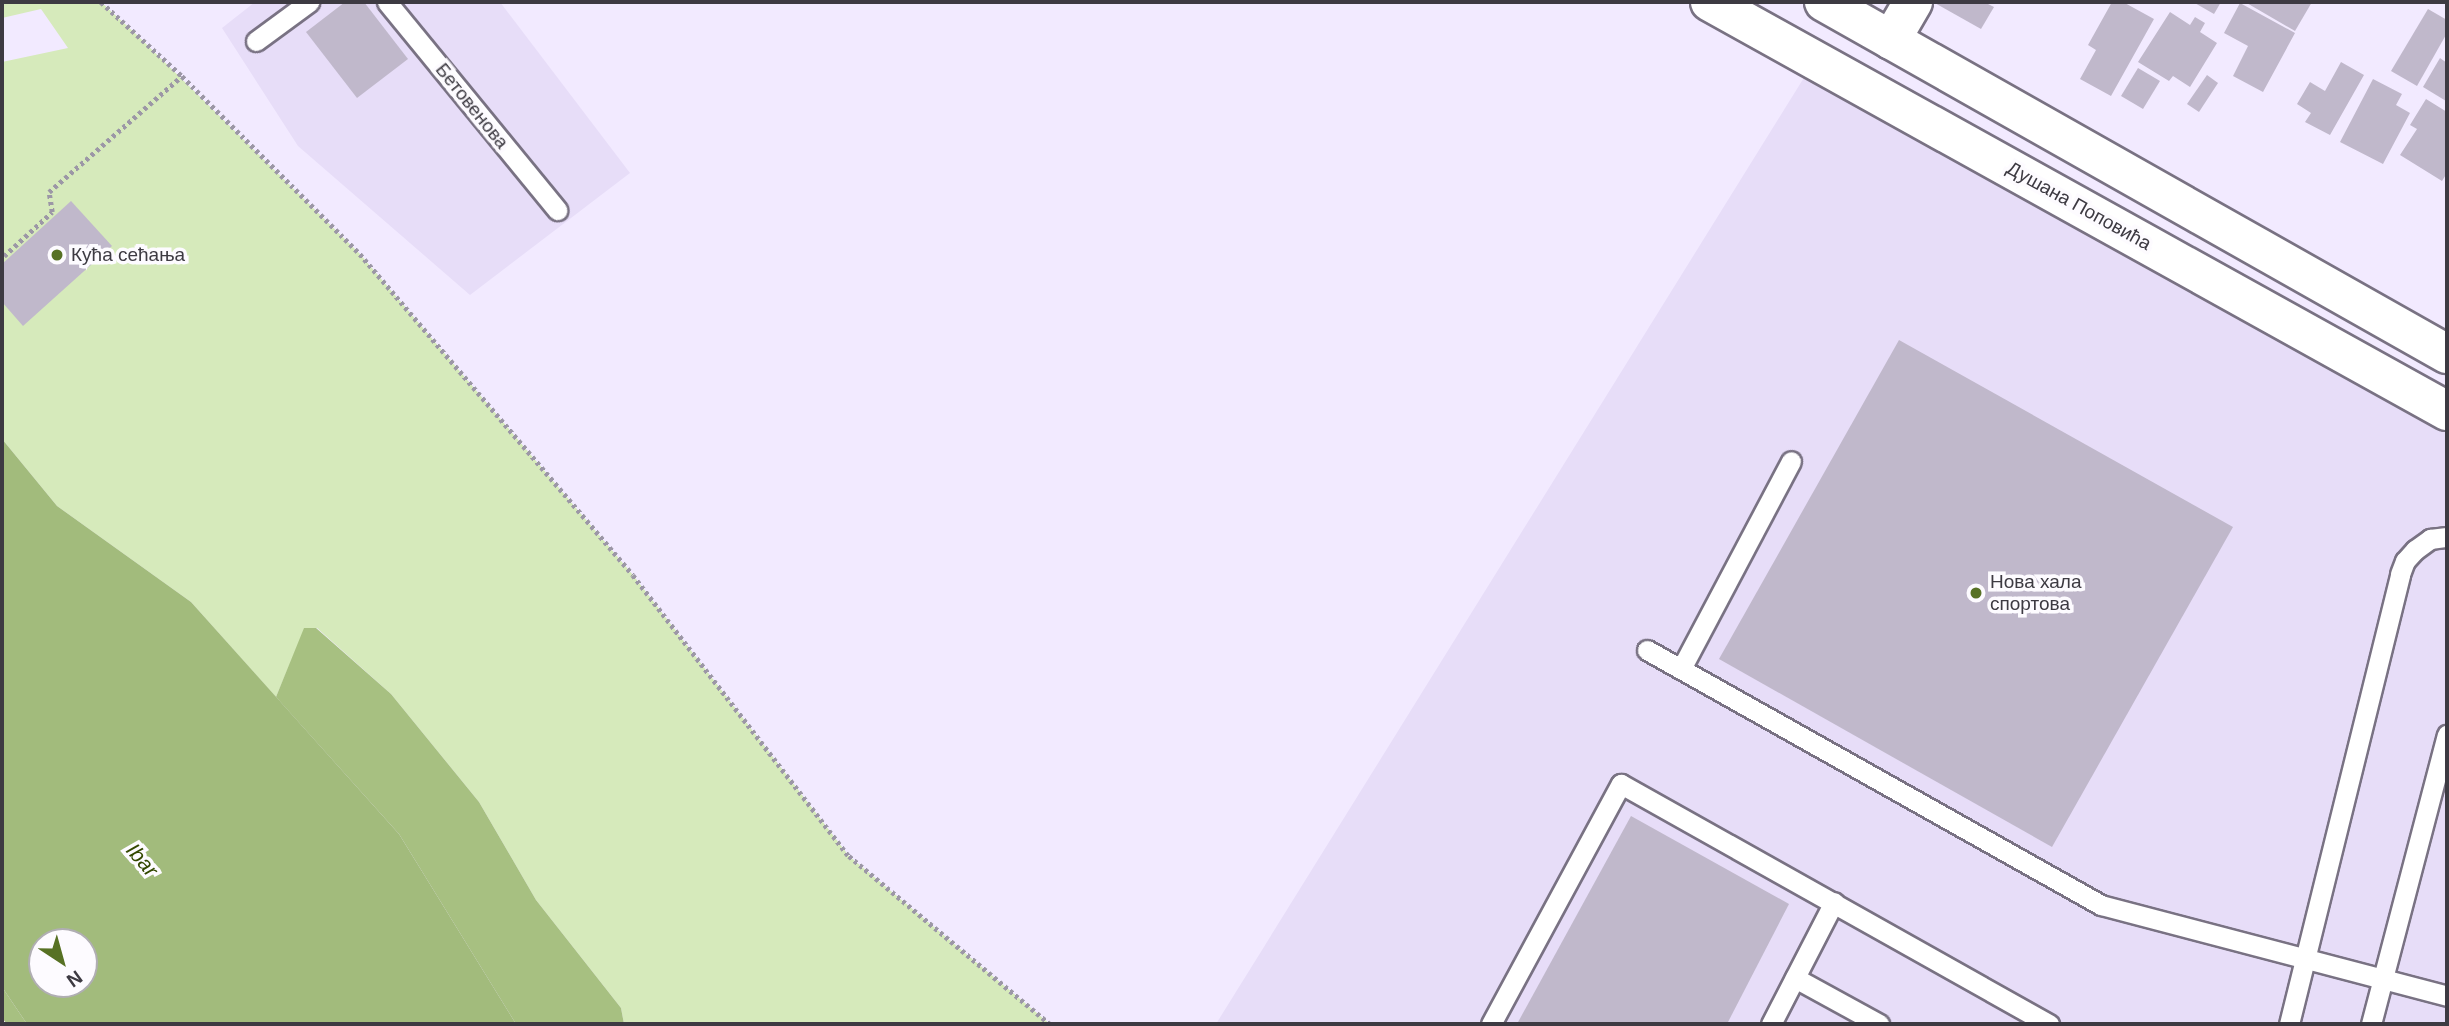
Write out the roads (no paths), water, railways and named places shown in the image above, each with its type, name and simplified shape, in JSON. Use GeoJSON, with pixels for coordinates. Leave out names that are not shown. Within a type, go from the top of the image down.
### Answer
{"type":"FeatureCollection","features":[{"type":"Feature","properties":{"kind":"main road","name":"Душана Поповића"},"geometry":{"type":"LineString","coordinates":[[1710,2],[2447,411]]}},
{"type":"Feature","properties":{"kind":"main road"},"geometry":{"type":"LineString","coordinates":[[1824,2],[2447,354]]}},
{"type":"Feature","properties":{"kind":"main road"},"geometry":{"type":"LineString","coordinates":[[1891,40],[1913,2]]}},
{"type":"Feature","properties":{"kind":"lane"},"geometry":{"type":"LineString","coordinates":[[256,41],[309,2]]}},
{"type":"Feature","properties":{"kind":"lane","name":"Бетовенова"},"geometry":{"type":"LineString","coordinates":[[387,2],[557,210]]}},
{"type":"Feature","properties":{"kind":"lane"},"geometry":{"type":"LineString","coordinates":[[1681,669],[1791,461]]}},
{"type":"Feature","properties":{"kind":"lane"},"geometry":{"type":"LineString","coordinates":[[2289,1024],[2400,574],[2405,561],[2415,550],[2430,539],[2447,537]]}},
{"type":"Feature","properties":{"kind":"lane"},"geometry":{"type":"LineString","coordinates":[[1647,650],[2101,905],[2447,996]]}},
{"type":"Feature","properties":{"kind":"lane"},"geometry":{"type":"LineString","coordinates":[[2371,1024],[2447,735]]}},
{"type":"Feature","properties":{"kind":"lane"},"geometry":{"type":"LineString","coordinates":[[1491,1024],[1621,784],[2049,1024]]}},
{"type":"Feature","properties":{"kind":"lane"},"geometry":{"type":"LineString","coordinates":[[1770,1024],[1834,902]]}},
{"type":"Feature","properties":{"kind":"lane"},"geometry":{"type":"LineString","coordinates":[[1795,978],[1879,1024]]}},
{"type":"Feature","properties":{"kind":"water","name":"Ibar"},"geometry":{"type":"Polygon","coordinates":[[[2,439],[57,506],[191,602],[399,834],[516,1024],[27,1024],[2,987],[2,439]]]}},
{"type":"Feature","properties":{"kind":"place","name":"Кућа сећања"},"geometry":{"type":"Point","coordinates":[57,255]}},
{"type":"Feature","properties":{"kind":"place","name":"Нова хала спортова"},"geometry":{"type":"Point","coordinates":[1976,593]}}]}
